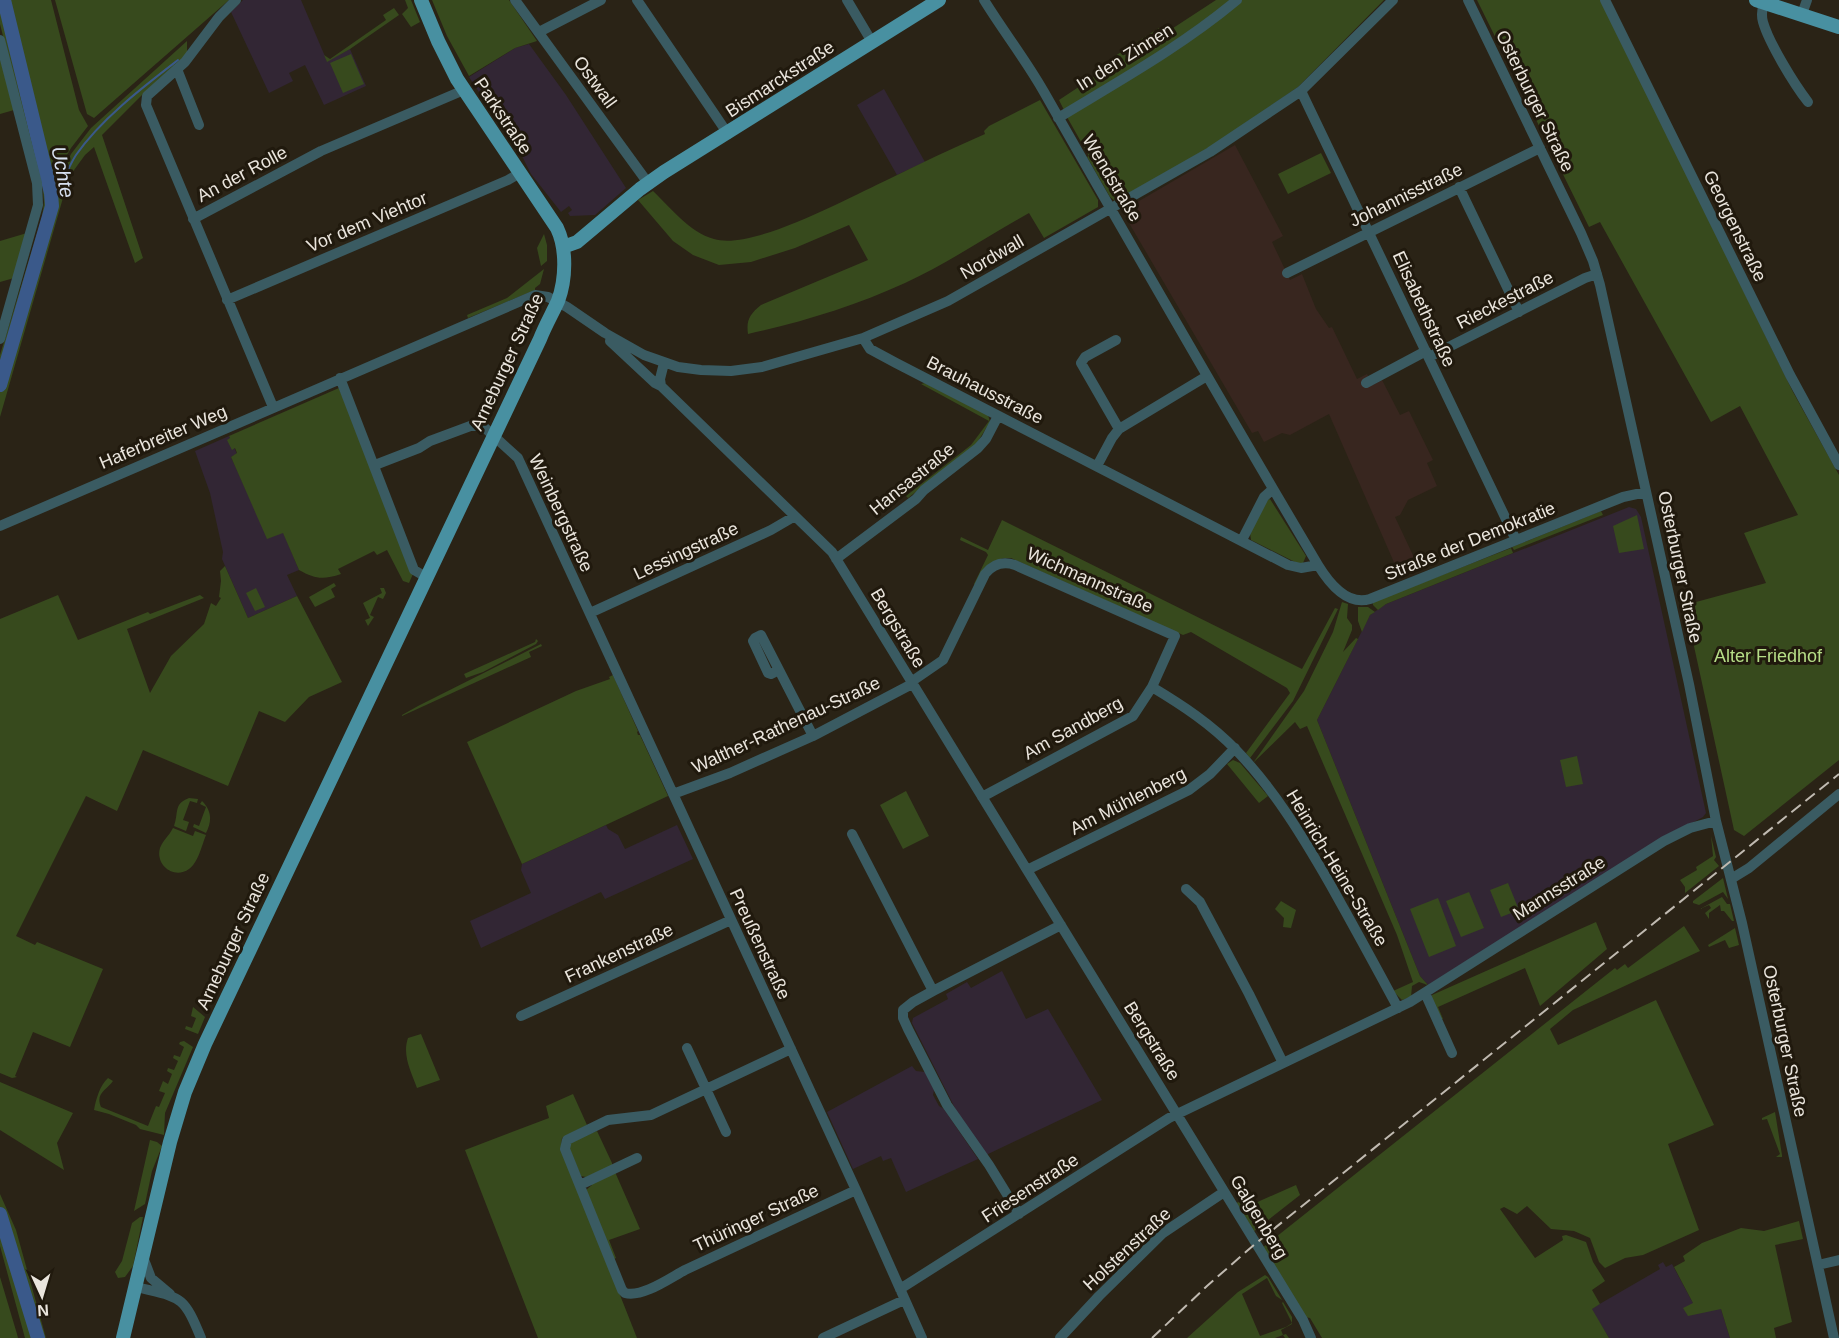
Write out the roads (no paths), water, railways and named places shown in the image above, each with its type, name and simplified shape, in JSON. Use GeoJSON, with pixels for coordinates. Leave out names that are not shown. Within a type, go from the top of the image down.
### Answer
{"type":"FeatureCollection","features":[{"type":"Feature","properties":{"kind":"main road","name":"Parkstraße"},"geometry":{"type":"LineString","coordinates":[[421,0],[438,41],[464,90],[555,224],[563,247]]}},
{"type":"Feature","properties":{"kind":"main road","name":"Bismarckstraße"},"geometry":{"type":"LineString","coordinates":[[644,186],[939,0]]}},
{"type":"Feature","properties":{"kind":"main road"},"geometry":{"type":"LineString","coordinates":[[1760,1],[1839,27]]}},
{"type":"Feature","properties":{"kind":"main road"},"geometry":{"type":"LineString","coordinates":[[563,247],[577,242],[644,186]]}},
{"type":"Feature","properties":{"kind":"main road","name":"Arneburger Straße"},"geometry":{"type":"LineString","coordinates":[[123,1338],[176,1118],[205,1044],[558,301],[563,275],[563,247]]}},
{"type":"Feature","properties":{"kind":"street","name":"An der Rolle"},"geometry":{"type":"LineString","coordinates":[[236,0],[219,17],[191,55],[147,96],[146,105],[193,219],[321,152],[464,90]]}},
{"type":"Feature","properties":{"kind":"street","name":"Ostwall"},"geometry":{"type":"LineString","coordinates":[[515,0],[644,186]]}},
{"type":"Feature","properties":{"kind":"street"},"geometry":{"type":"LineString","coordinates":[[637,0],[728,134]]}},
{"type":"Feature","properties":{"kind":"street"},"geometry":{"type":"LineString","coordinates":[[846,0],[872,42]]}},
{"type":"Feature","properties":{"kind":"street","name":"Wendstraße"},"geometry":{"type":"LineString","coordinates":[[984,0],[1038,82],[1318,566]]}},
{"type":"Feature","properties":{"kind":"street","name":"In den Zinnen"},"geometry":{"type":"LineString","coordinates":[[1058,118],[1154,60],[1237,0]]}},
{"type":"Feature","properties":{"kind":"street","name":"Nordwall"},"geometry":{"type":"LineString","coordinates":[[558,301],[605,333],[636,350],[664,363],[701,370],[748,369],[771,365],[863,338],[948,301],[1210,152],[1301,91],[1393,0]]}},
{"type":"Feature","properties":{"kind":"street","name":"Osterburger Straße"},"geometry":{"type":"LineString","coordinates":[[1468,0],[1587,245],[1597,274],[1702,746],[1716,820],[1834,1338]]}},
{"type":"Feature","properties":{"kind":"street","name":"Georgenstraße"},"geometry":{"type":"LineString","coordinates":[[1605,0],[1790,375],[1838,462]]}},
{"type":"Feature","properties":{"kind":"street"},"geometry":{"type":"LineString","coordinates":[[1802,14],[1807,0]]}},
{"type":"Feature","properties":{"kind":"street"},"geometry":{"type":"LineString","coordinates":[[539,32],[595,1]]}},
{"type":"Feature","properties":{"kind":"street"},"geometry":{"type":"LineString","coordinates":[[1760,1],[1768,32],[1799,90],[1808,102]]}},
{"type":"Feature","properties":{"kind":"street"},"geometry":{"type":"LineString","coordinates":[[0,40],[38,195],[36,218],[0,339]]}},
{"type":"Feature","properties":{"kind":"street"},"geometry":{"type":"LineString","coordinates":[[177,69],[199,125]]}},
{"type":"Feature","properties":{"kind":"street","name":"Elisabethstraße"},"geometry":{"type":"LineString","coordinates":[[1301,91],[1516,540]]}},
{"type":"Feature","properties":{"kind":"street","name":"Johannisstraße"},"geometry":{"type":"LineString","coordinates":[[1287,273],[1540,148]]}},
{"type":"Feature","properties":{"kind":"street","name":"Vor dem Viehtor"},"geometry":{"type":"LineString","coordinates":[[227,300],[520,173]]}},
{"type":"Feature","properties":{"kind":"street"},"geometry":{"type":"LineString","coordinates":[[1459,188],[1519,312]]}},
{"type":"Feature","properties":{"kind":"street"},"geometry":{"type":"LineString","coordinates":[[193,219],[273,407]]}},
{"type":"Feature","properties":{"kind":"street","name":"Rieckestraße"},"geometry":{"type":"LineString","coordinates":[[1366,382],[1430,358],[1585,278],[1597,274]]}},
{"type":"Feature","properties":{"kind":"street","name":"Haferbreiter Weg"},"geometry":{"type":"LineString","coordinates":[[0,526],[530,296],[539,294],[558,301]]}},
{"type":"Feature","properties":{"kind":"street","name":"Bergstraße"},"geometry":{"type":"LineString","coordinates":[[605,333],[610,342],[661,386],[827,546],[1177,1114]]}},
{"type":"Feature","properties":{"kind":"street","name":"Brauhausstraße"},"geometry":{"type":"LineString","coordinates":[[863,338],[870,349],[1288,565],[1301,568],[1318,566]]}},
{"type":"Feature","properties":{"kind":"street"},"geometry":{"type":"LineString","coordinates":[[1116,340],[1085,357],[1081,363],[1119,429]]}},
{"type":"Feature","properties":{"kind":"street"},"geometry":{"type":"LineString","coordinates":[[661,386],[660,379],[664,363]]}},
{"type":"Feature","properties":{"kind":"street"},"geometry":{"type":"LineString","coordinates":[[1097,466],[1119,429],[1207,376]]}},
{"type":"Feature","properties":{"kind":"street"},"geometry":{"type":"LineString","coordinates":[[340,378],[414,570],[426,577]]}},
{"type":"Feature","properties":{"kind":"street","name":"Hansastraße"},"geometry":{"type":"LineString","coordinates":[[836,559],[916,499],[924,490],[978,448],[999,416]]}},
{"type":"Feature","properties":{"kind":"street"},"geometry":{"type":"LineString","coordinates":[[375,465],[472,425],[483,426],[493,435]]}},
{"type":"Feature","properties":{"kind":"street","name":"Weinbergstraße"},"geometry":{"type":"LineString","coordinates":[[493,435],[518,458],[590,613]]}},
{"type":"Feature","properties":{"kind":"street"},"geometry":{"type":"LineString","coordinates":[[1242,540],[1264,497],[1273,489]]}},
{"type":"Feature","properties":{"kind":"street","name":"Straße der Demokratie"},"geometry":{"type":"LineString","coordinates":[[1318,566],[1334,586],[1360,602],[1623,497],[1646,492]]}},
{"type":"Feature","properties":{"kind":"street","name":"Lessingstraße"},"geometry":{"type":"LineString","coordinates":[[590,613],[771,530],[795,516]]}},
{"type":"Feature","properties":{"kind":"street","name":"Wichmannstraße"},"geometry":{"type":"LineString","coordinates":[[912,683],[943,660],[985,574],[1001,563],[1015,565],[1175,636]]}},
{"type":"Feature","properties":{"kind":"street","name":"Preußenstraße"},"geometry":{"type":"LineString","coordinates":[[590,613],[922,1338]]}},
{"type":"Feature","properties":{"kind":"street","name":"Am Sandberg"},"geometry":{"type":"LineString","coordinates":[[982,797],[1127,720],[1140,708],[1152,687],[1175,636]]}},
{"type":"Feature","properties":{"kind":"street"},"geometry":{"type":"LineString","coordinates":[[779,670],[813,736]]}},
{"type":"Feature","properties":{"kind":"street","name":"Walther-Rathenau-Straße"},"geometry":{"type":"LineString","coordinates":[[673,794],[730,773],[813,736],[912,683]]}},
{"type":"Feature","properties":{"kind":"street","name":"Heinrich-Heine-Straße"},"geometry":{"type":"LineString","coordinates":[[1152,687],[1206,723],[1235,748],[1264,782],[1302,836],[1398,1008]]}},
{"type":"Feature","properties":{"kind":"street","name":"Am Mühlenberg"},"geometry":{"type":"LineString","coordinates":[[1027,870],[1189,790],[1210,774],[1235,748]]}},
{"type":"Feature","properties":{"kind":"street"},"geometry":{"type":"LineString","coordinates":[[1731,879],[1749,868],[1839,794]]}},
{"type":"Feature","properties":{"kind":"street","name":"Mannsstraße"},"geometry":{"type":"LineString","coordinates":[[1177,1114],[1398,1008],[1664,841],[1690,828],[1716,820]]}},
{"type":"Feature","properties":{"kind":"street"},"geometry":{"type":"LineString","coordinates":[[852,834],[933,991]]}},
{"type":"Feature","properties":{"kind":"street"},"geometry":{"type":"LineString","coordinates":[[1186,889],[1200,902],[1283,1063]]}},
{"type":"Feature","properties":{"kind":"street","name":"Frankenstraße"},"geometry":{"type":"LineString","coordinates":[[521,1016],[731,920]]}},
{"type":"Feature","properties":{"kind":"street"},"geometry":{"type":"LineString","coordinates":[[1019,1214],[990,1166],[947,1105],[903,1018],[903,1010],[933,991],[1061,925]]}},
{"type":"Feature","properties":{"kind":"street"},"geometry":{"type":"LineString","coordinates":[[1425,993],[1452,1053]]}},
{"type":"Feature","properties":{"kind":"street"},"geometry":{"type":"LineString","coordinates":[[687,1048],[726,1132]]}},
{"type":"Feature","properties":{"kind":"street"},"geometry":{"type":"LineString","coordinates":[[638,1158],[580,1185],[565,1149],[567,1140],[608,1120],[651,1115],[790,1049]]}},
{"type":"Feature","properties":{"kind":"street","name":"Galgenberg"},"geometry":{"type":"LineString","coordinates":[[1177,1114],[1303,1320],[1311,1338]]}},
{"type":"Feature","properties":{"kind":"street","name":"Friesenstraße"},"geometry":{"type":"LineString","coordinates":[[900,1289],[1177,1114]]}},
{"type":"Feature","properties":{"kind":"street","name":"Thüringer Straße"},"geometry":{"type":"LineString","coordinates":[[580,1185],[622,1290],[625,1293],[636,1294],[672,1279],[685,1270],[856,1190]]}},
{"type":"Feature","properties":{"kind":"street","name":"Holstenstraße"},"geometry":{"type":"LineString","coordinates":[[1060,1338],[1163,1233],[1224,1192]]}},
{"type":"Feature","properties":{"kind":"street"},"geometry":{"type":"LineString","coordinates":[[143,1257],[151,1278],[172,1296]]}},
{"type":"Feature","properties":{"kind":"street"},"geometry":{"type":"LineString","coordinates":[[1818,1265],[1839,1260]]}},
{"type":"Feature","properties":{"kind":"street"},"geometry":{"type":"LineString","coordinates":[[136,1287],[180,1300],[187,1308],[201,1338]]}},
{"type":"Feature","properties":{"kind":"street"},"geometry":{"type":"LineString","coordinates":[[823,1338],[904,1300]]}},
{"type":"Feature","properties":{"kind":"waterway","name":"Uchte"},"geometry":{"type":"LineString","coordinates":[[0,385],[52,206],[51,193],[4,0]]}},
{"type":"Feature","properties":{"kind":"waterway"},"geometry":{"type":"LineString","coordinates":[[52,206],[72,161],[86,142],[123,104],[178,60]]}},
{"type":"Feature","properties":{"kind":"waterway","name":"Uchte"},"geometry":{"type":"LineString","coordinates":[[0,1214],[38,1338]]}},
{"type":"Feature","properties":{"kind":"railway"},"geometry":{"type":"LineString","coordinates":[[1152,1338],[1255,1244],[1839,774]]}},
{"type":"Feature","properties":{"kind":"park label","name":"Alter Friedhof"},"geometry":{"type":"Point","coordinates":[1768,656]}}]}
